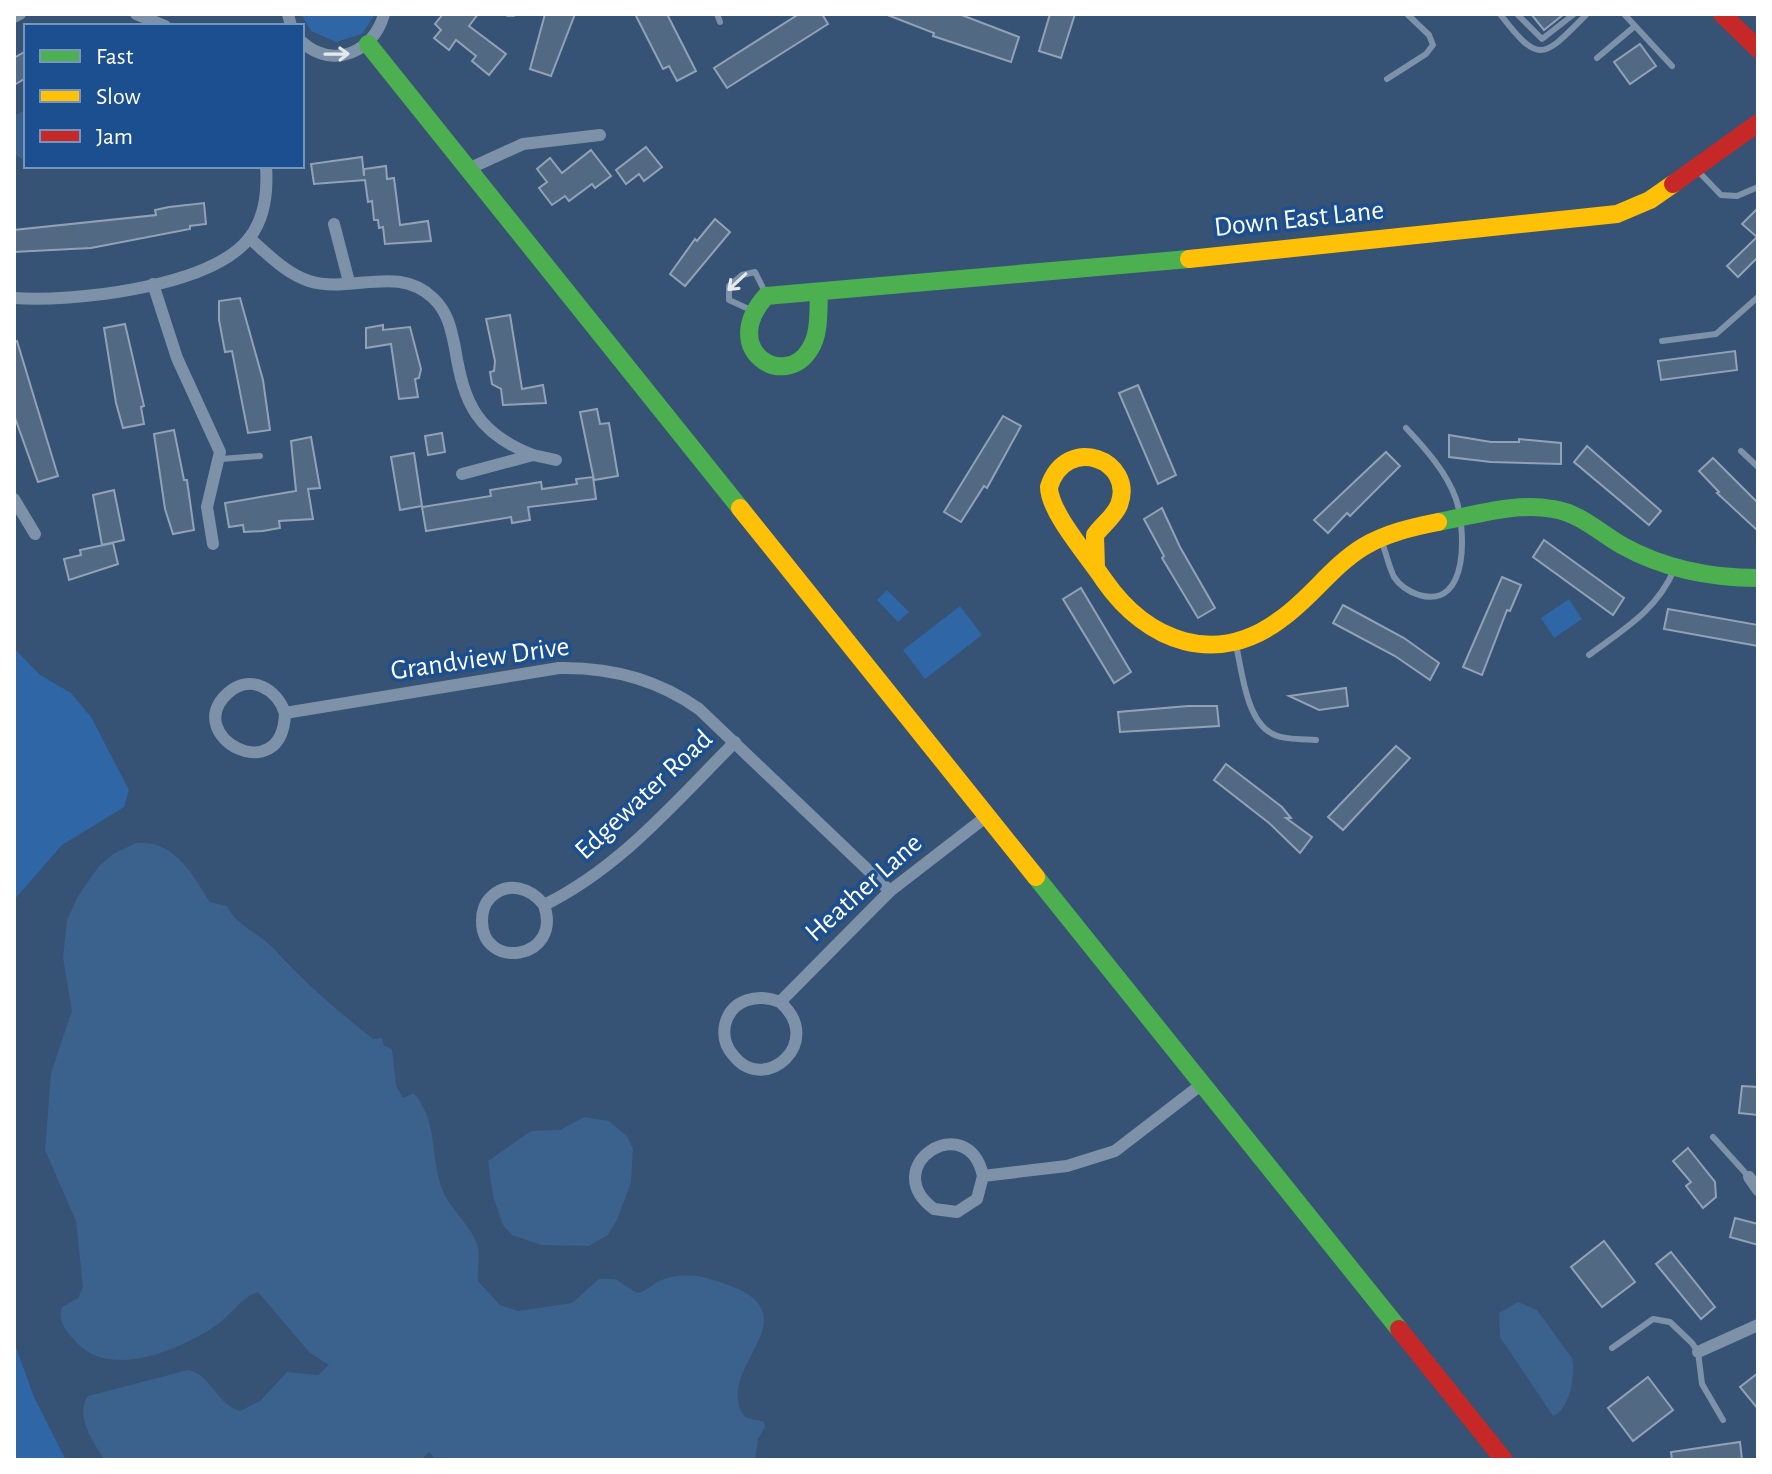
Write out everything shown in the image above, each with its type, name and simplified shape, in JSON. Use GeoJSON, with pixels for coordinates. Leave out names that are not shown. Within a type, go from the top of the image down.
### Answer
{"type":"FeatureCollection","features":[{"type":"Feature","properties":{"kind":"street"},"geometry":{"type":"LineString","coordinates":[[14,17],[20,14]]}},
{"type":"Feature","properties":{"kind":"street"},"geometry":{"type":"LineString","coordinates":[[136,14],[160,24]]}},
{"type":"Feature","properties":{"kind":"street"},"geometry":{"type":"LineString","coordinates":[[304,45],[328,56],[343,56],[368,44],[379,31],[384,14]]}},
{"type":"Feature","properties":{"kind":"street"},"geometry":{"type":"LineString","coordinates":[[1722,14],[1758,49]]}},
{"type":"Feature","properties":{"kind":"street"},"geometry":{"type":"LineString","coordinates":[[368,44],[466,170],[1504,1460]]}},
{"type":"Feature","properties":{"kind":"street","name":"Down East Lane"},"geometry":{"type":"LineString","coordinates":[[766,296],[819,294],[1273,251],[1617,214],[1650,200],[1758,123]]}},
{"type":"Feature","properties":{"kind":"street"},"geometry":{"type":"LineString","coordinates":[[466,170],[523,144],[600,135]]}},
{"type":"Feature","properties":{"kind":"street"},"geometry":{"type":"LineString","coordinates":[[14,298],[79,297],[153,284],[219,261],[249,238],[262,214],[266,168]]}},
{"type":"Feature","properties":{"kind":"street"},"geometry":{"type":"LineString","coordinates":[[334,224],[349,282]]}},
{"type":"Feature","properties":{"kind":"street"},"geometry":{"type":"LineString","coordinates":[[249,238],[295,275],[312,282],[399,281],[417,287],[435,300],[448,320],[460,382],[470,409],[493,432],[533,455],[556,460]]}},
{"type":"Feature","properties":{"kind":"street"},"geometry":{"type":"LineString","coordinates":[[153,284],[166,330],[218,446],[221,459],[207,507],[213,544]]}},
{"type":"Feature","properties":{"kind":"street"},"geometry":{"type":"LineString","coordinates":[[766,296],[751,310],[747,328],[753,352],[769,364],[788,365],[802,359],[812,347],[819,294]]}},
{"type":"Feature","properties":{"kind":"street"},"geometry":{"type":"LineString","coordinates":[[462,474],[533,455]]}},
{"type":"Feature","properties":{"kind":"street"},"geometry":{"type":"LineString","coordinates":[[1096,568],[1095,535],[1115,512],[1121,488],[1115,471],[1107,463],[1096,457],[1078,456],[1057,468],[1049,484],[1048,496],[1057,517],[1124,609],[1155,631],[1191,643],[1235,641],[1290,616],[1343,563],[1381,539],[1459,518],[1539,507],[1561,510],[1645,558],[1674,570],[1720,578],[1758,578]]}},
{"type":"Feature","properties":{"kind":"street"},"geometry":{"type":"LineString","coordinates":[[14,499],[35,534]]}},
{"type":"Feature","properties":{"kind":"street","name":"Grandview Drive"},"geometry":{"type":"LineString","coordinates":[[285,713],[559,668],[588,668],[636,677],[670,691],[699,709],[890,891]]}},
{"type":"Feature","properties":{"kind":"street"},"geometry":{"type":"LineString","coordinates":[[246,684],[267,688],[282,703],[285,713],[280,736],[262,751],[250,753],[228,745],[217,724],[217,713],[226,694],[246,684]]}},
{"type":"Feature","properties":{"kind":"street","name":"Edgewater Road"},"geometry":{"type":"LineString","coordinates":[[544,905],[569,893],[620,858],[735,742]]}},
{"type":"Feature","properties":{"kind":"street","name":"Heather Lane"},"geometry":{"type":"LineString","coordinates":[[780,1002],[890,891],[987,816]]}},
{"type":"Feature","properties":{"kind":"street"},"geometry":{"type":"LineString","coordinates":[[519,888],[538,897],[544,905],[547,925],[539,944],[530,950],[510,954],[492,945],[486,937],[482,927],[484,907],[499,892],[519,888]]}},
{"type":"Feature","properties":{"kind":"street"},"geometry":{"type":"LineString","coordinates":[[769,997],[780,1002],[795,1020],[796,1044],[781,1063],[770,1068],[746,1066],[729,1050],[725,1027],[729,1016],[746,1000],[769,997]]}},
{"type":"Feature","properties":{"kind":"street"},"geometry":{"type":"LineString","coordinates":[[983,1176],[1067,1166],[1115,1151],[1202,1084]]}},
{"type":"Feature","properties":{"kind":"street"},"geometry":{"type":"LineString","coordinates":[[947,1144],[958,1145],[976,1157],[983,1176],[977,1199],[957,1212],[945,1212],[925,1202],[915,1181],[920,1160],[927,1152],[947,1144]]}},
{"type":"Feature","properties":{"kind":"street"},"geometry":{"type":"LineString","coordinates":[[1749,1177],[1758,1190]]}},
{"type":"Feature","properties":{"kind":"street"},"geometry":{"type":"LineString","coordinates":[[1698,1352],[1758,1325]]}},
{"type":"Feature","properties":{"kind":"lane"},"geometry":{"type":"LineString","coordinates":[[717,14],[720,22]]}},
{"type":"Feature","properties":{"kind":"lane"},"geometry":{"type":"LineString","coordinates":[[1387,79],[1426,54],[1433,45],[1429,35],[1407,14]]}},
{"type":"Feature","properties":{"kind":"lane"},"geometry":{"type":"LineString","coordinates":[[1500,14],[1526,47],[1537,50],[1554,44],[1587,14]]}},
{"type":"Feature","properties":{"kind":"lane"},"geometry":{"type":"LineString","coordinates":[[1517,14],[1542,39],[1574,14]]}},
{"type":"Feature","properties":{"kind":"lane"},"geometry":{"type":"LineString","coordinates":[[1624,14],[1672,66]]}},
{"type":"Feature","properties":{"kind":"lane"},"geometry":{"type":"LineString","coordinates":[[1597,58],[1635,26]]}},
{"type":"Feature","properties":{"kind":"lane"},"geometry":{"type":"LineString","coordinates":[[1696,168],[1721,195],[1737,196],[1758,187]]}},
{"type":"Feature","properties":{"kind":"lane"},"geometry":{"type":"LineString","coordinates":[[751,310],[729,300],[729,286],[742,275],[755,272],[766,296]]}},
{"type":"Feature","properties":{"kind":"lane"},"geometry":{"type":"LineString","coordinates":[[1662,341],[1716,334],[1758,297]]}},
{"type":"Feature","properties":{"kind":"lane"},"geometry":{"type":"LineString","coordinates":[[1381,539],[1400,585],[1418,594],[1436,595],[1450,587],[1459,571],[1462,552],[1452,489],[1427,451],[1406,428]]}},
{"type":"Feature","properties":{"kind":"lane"},"geometry":{"type":"LineString","coordinates":[[1741,451],[1758,467]]}},
{"type":"Feature","properties":{"kind":"lane"},"geometry":{"type":"LineString","coordinates":[[221,459],[260,456]]}},
{"type":"Feature","properties":{"kind":"lane"},"geometry":{"type":"LineString","coordinates":[[1589,655],[1657,602],[1674,570]]}},
{"type":"Feature","properties":{"kind":"lane"},"geometry":{"type":"LineString","coordinates":[[1235,641],[1250,702],[1263,726],[1277,736],[1316,740]]}},
{"type":"Feature","properties":{"kind":"lane"},"geometry":{"type":"LineString","coordinates":[[1713,1137],[1749,1177]]}},
{"type":"Feature","properties":{"kind":"lane"},"geometry":{"type":"LineString","coordinates":[[1612,1348],[1653,1319],[1663,1319],[1683,1331],[1698,1352],[1702,1384],[1723,1420]]}},
{"type":"Feature","properties":{"kind":"shaded area"},"geometry":{"type":"Polygon","coordinates":[[[301,14],[375,14],[362,34],[336,42],[311,31],[301,14]]]}},
{"type":"Feature","properties":{"kind":"shaded area"},"geometry":{"type":"Polygon","coordinates":[[[24,112],[24,160],[14,154],[14,116],[24,112]]]}},
{"type":"Feature","properties":{"kind":"shaded area"},"geometry":{"type":"Polygon","coordinates":[[[887,590],[909,612],[898,622],[877,600],[887,590]]]}},
{"type":"Feature","properties":{"kind":"shaded area"},"geometry":{"type":"Polygon","coordinates":[[[1569,599],[1582,619],[1554,638],[1541,618],[1569,599]]]}},
{"type":"Feature","properties":{"kind":"shaded area"},"geometry":{"type":"Polygon","coordinates":[[[960,606],[982,635],[925,679],[903,650],[960,606]]]}},
{"type":"Feature","properties":{"kind":"shaded area"},"geometry":{"type":"Polygon","coordinates":[[[14,648],[40,675],[71,693],[91,717],[129,790],[124,807],[62,845],[14,900],[14,648]]]}},
{"type":"Feature","properties":{"kind":"shaded area"},"geometry":{"type":"Polygon","coordinates":[[[136,843],[162,847],[172,853],[189,871],[210,902],[227,906],[237,920],[270,945],[335,1008],[373,1039],[382,1038],[384,1046],[392,1049],[396,1085],[403,1098],[414,1093],[422,1104],[430,1126],[441,1186],[477,1244],[478,1281],[500,1305],[518,1311],[572,1303],[599,1279],[615,1279],[637,1293],[660,1280],[682,1275],[714,1280],[753,1298],[763,1312],[763,1327],[741,1378],[738,1395],[742,1413],[764,1422],[755,1460],[436,1460],[429,1452],[421,1460],[104,1460],[84,1420],[84,1404],[88,1396],[188,1370],[203,1377],[225,1403],[240,1411],[260,1401],[287,1372],[318,1375],[329,1365],[310,1353],[258,1292],[201,1335],[166,1351],[128,1360],[92,1354],[74,1340],[62,1322],[62,1307],[78,1298],[83,1287],[76,1221],[45,1150],[51,1073],[72,1011],[63,958],[67,920],[78,896],[99,866],[113,854],[136,843]]]}},
{"type":"Feature","properties":{"kind":"shaded area"},"geometry":{"type":"Polygon","coordinates":[[[584,1117],[609,1121],[627,1136],[633,1149],[631,1182],[608,1235],[589,1246],[541,1245],[512,1235],[503,1225],[493,1196],[488,1161],[531,1131],[560,1130],[584,1117]]]}},
{"type":"Feature","properties":{"kind":"shaded area"},"geometry":{"type":"Polygon","coordinates":[[[1518,1302],[1537,1310],[1572,1358],[1573,1373],[1568,1399],[1553,1416],[1500,1337],[1499,1313],[1518,1302]]]}},
{"type":"Feature","properties":{"kind":"shaded area"},"geometry":{"type":"Polygon","coordinates":[[[14,1342],[34,1397],[66,1460],[14,1460],[14,1342]]]}},
{"type":"Feature","properties":{"kind":"building"},"geometry":{"type":"Polygon","coordinates":[[[443,14],[478,14],[469,26],[506,54],[489,75],[472,61],[476,56],[456,40],[449,50],[434,38],[441,30],[435,24],[443,14]]]}},
{"type":"Feature","properties":{"kind":"building"},"geometry":{"type":"Polygon","coordinates":[[[545,14],[575,14],[551,76],[530,69],[545,14]]]}},
{"type":"Feature","properties":{"kind":"building"},"geometry":{"type":"Polygon","coordinates":[[[635,14],[667,14],[696,71],[677,81],[669,66],[663,69],[635,14]]]}},
{"type":"Feature","properties":{"kind":"building"},"geometry":{"type":"Polygon","coordinates":[[[799,14],[822,14],[828,24],[727,88],[714,68],[799,14]]]}},
{"type":"Feature","properties":{"kind":"building"},"geometry":{"type":"Polygon","coordinates":[[[885,14],[959,14],[1019,37],[1011,62],[933,36],[934,33],[885,14]]]}},
{"type":"Feature","properties":{"kind":"building"},"geometry":{"type":"Polygon","coordinates":[[[1050,14],[1075,14],[1061,58],[1039,51],[1050,14]]]}},
{"type":"Feature","properties":{"kind":"building"},"geometry":{"type":"Polygon","coordinates":[[[1531,14],[1564,14],[1544,30],[1531,14]]]}},
{"type":"Feature","properties":{"kind":"building"},"geometry":{"type":"Polygon","coordinates":[[[1640,44],[1656,66],[1630,84],[1614,62],[1640,44]]]}},
{"type":"Feature","properties":{"kind":"building"},"geometry":{"type":"Polygon","coordinates":[[[24,52],[24,79],[14,85],[14,58],[24,52]]]}},
{"type":"Feature","properties":{"kind":"building"},"geometry":{"type":"Polygon","coordinates":[[[646,147],[662,167],[644,181],[639,174],[626,184],[616,170],[646,147]]]}},
{"type":"Feature","properties":{"kind":"building"},"geometry":{"type":"Polygon","coordinates":[[[591,150],[611,176],[595,188],[592,184],[569,201],[565,196],[552,205],[539,188],[547,182],[537,169],[550,158],[562,173],[591,150]]]}},
{"type":"Feature","properties":{"kind":"building"},"geometry":{"type":"Polygon","coordinates":[[[362,157],[364,176],[364,169],[386,166],[387,179],[394,178],[400,225],[428,221],[431,241],[385,244],[383,227],[379,228],[378,220],[374,220],[372,201],[368,202],[365,180],[314,184],[311,164],[362,157]]]}},
{"type":"Feature","properties":{"kind":"building"},"geometry":{"type":"Polygon","coordinates":[[[204,203],[206,224],[190,226],[190,229],[91,248],[14,252],[14,230],[156,215],[155,210],[204,203]]]}},
{"type":"Feature","properties":{"kind":"building"},"geometry":{"type":"Polygon","coordinates":[[[1758,208],[1758,257],[1738,277],[1727,266],[1757,237],[1742,224],[1758,208]]]}},
{"type":"Feature","properties":{"kind":"building"},"geometry":{"type":"Polygon","coordinates":[[[715,219],[730,232],[685,286],[670,274],[695,239],[697,241],[715,219]]]}},
{"type":"Feature","properties":{"kind":"building"},"geometry":{"type":"Polygon","coordinates":[[[240,298],[263,380],[270,430],[248,433],[232,351],[225,352],[219,301],[240,298]]]}},
{"type":"Feature","properties":{"kind":"building"},"geometry":{"type":"Polygon","coordinates":[[[510,315],[522,389],[543,385],[546,403],[503,405],[501,389],[492,384],[490,372],[494,371],[495,361],[486,319],[510,315]]]}},
{"type":"Feature","properties":{"kind":"building"},"geometry":{"type":"Polygon","coordinates":[[[125,324],[144,406],[141,407],[144,424],[123,428],[104,328],[125,324]]]}},
{"type":"Feature","properties":{"kind":"building"},"geometry":{"type":"Polygon","coordinates":[[[383,325],[383,330],[410,327],[421,369],[419,378],[415,379],[418,397],[399,399],[391,344],[366,348],[366,328],[383,325]]]}},
{"type":"Feature","properties":{"kind":"building"},"geometry":{"type":"Polygon","coordinates":[[[17,341],[58,476],[38,482],[14,415],[14,342],[17,341]]]}},
{"type":"Feature","properties":{"kind":"building"},"geometry":{"type":"Polygon","coordinates":[[[1735,351],[1737,370],[1661,380],[1658,361],[1735,351]]]}},
{"type":"Feature","properties":{"kind":"building"},"geometry":{"type":"Polygon","coordinates":[[[1138,385],[1176,475],[1158,484],[1119,393],[1138,385]]]}},
{"type":"Feature","properties":{"kind":"building"},"geometry":{"type":"Polygon","coordinates":[[[597,409],[600,424],[609,423],[618,476],[594,480],[580,412],[597,409]]]}},
{"type":"Feature","properties":{"kind":"building"},"geometry":{"type":"Polygon","coordinates":[[[1003,416],[1021,426],[987,488],[984,486],[961,522],[944,512],[1003,416]]]}},
{"type":"Feature","properties":{"kind":"building"},"geometry":{"type":"Polygon","coordinates":[[[174,430],[184,480],[187,480],[194,530],[173,534],[165,509],[154,434],[174,430]]]}},
{"type":"Feature","properties":{"kind":"building"},"geometry":{"type":"Polygon","coordinates":[[[442,433],[445,452],[428,455],[425,436],[442,433]]]}},
{"type":"Feature","properties":{"kind":"building"},"geometry":{"type":"Polygon","coordinates":[[[1449,435],[1491,442],[1519,442],[1519,439],[1561,443],[1561,464],[1449,457],[1449,435]]]}},
{"type":"Feature","properties":{"kind":"building"},"geometry":{"type":"Polygon","coordinates":[[[311,437],[320,488],[308,489],[313,519],[279,521],[280,528],[263,531],[244,532],[243,525],[229,527],[225,503],[296,491],[291,441],[311,437]]]}},
{"type":"Feature","properties":{"kind":"building"},"geometry":{"type":"Polygon","coordinates":[[[1587,446],[1661,511],[1649,525],[1574,462],[1587,446]]]}},
{"type":"Feature","properties":{"kind":"building"},"geometry":{"type":"Polygon","coordinates":[[[1386,452],[1400,466],[1350,516],[1347,513],[1328,533],[1314,520],[1386,452]]]}},
{"type":"Feature","properties":{"kind":"building"},"geometry":{"type":"Polygon","coordinates":[[[414,453],[422,506],[400,510],[391,457],[414,453]]]}},
{"type":"Feature","properties":{"kind":"building"},"geometry":{"type":"Polygon","coordinates":[[[1713,458],[1758,503],[1758,531],[1717,493],[1699,471],[1713,458]]]}},
{"type":"Feature","properties":{"kind":"building"},"geometry":{"type":"Polygon","coordinates":[[[593,477],[596,499],[528,507],[530,520],[512,523],[511,517],[426,531],[422,507],[491,496],[490,490],[541,482],[542,489],[577,484],[576,479],[593,477]]]}},
{"type":"Feature","properties":{"kind":"building"},"geometry":{"type":"Polygon","coordinates":[[[114,490],[124,540],[102,545],[93,495],[114,490]]]}},
{"type":"Feature","properties":{"kind":"building"},"geometry":{"type":"Polygon","coordinates":[[[1162,508],[1215,608],[1198,618],[1162,558],[1164,556],[1144,519],[1162,508]]]}},
{"type":"Feature","properties":{"kind":"building"},"geometry":{"type":"Polygon","coordinates":[[[1544,540],[1624,598],[1613,615],[1533,557],[1544,540]]]}},
{"type":"Feature","properties":{"kind":"building"},"geometry":{"type":"Polygon","coordinates":[[[113,543],[118,564],[69,580],[64,559],[81,555],[80,550],[113,543]]]}},
{"type":"Feature","properties":{"kind":"building"},"geometry":{"type":"Polygon","coordinates":[[[1502,577],[1521,585],[1510,611],[1507,610],[1482,675],[1463,667],[1502,577]]]}},
{"type":"Feature","properties":{"kind":"building"},"geometry":{"type":"Polygon","coordinates":[[[1081,588],[1131,672],[1114,683],[1063,599],[1081,588]]]}},
{"type":"Feature","properties":{"kind":"building"},"geometry":{"type":"Polygon","coordinates":[[[1343,605],[1404,638],[1439,663],[1430,680],[1395,656],[1333,623],[1343,605]]]}},
{"type":"Feature","properties":{"kind":"building"},"geometry":{"type":"Polygon","coordinates":[[[1668,609],[1758,625],[1758,646],[1664,629],[1668,609]]]}},
{"type":"Feature","properties":{"kind":"building"},"geometry":{"type":"Polygon","coordinates":[[[1346,688],[1348,706],[1319,710],[1289,696],[1346,688]]]}},
{"type":"Feature","properties":{"kind":"building"},"geometry":{"type":"Polygon","coordinates":[[[1217,706],[1219,726],[1120,732],[1118,712],[1217,706]]]}},
{"type":"Feature","properties":{"kind":"building"},"geometry":{"type":"Polygon","coordinates":[[[1396,746],[1410,758],[1343,830],[1328,817],[1396,746]]]}},
{"type":"Feature","properties":{"kind":"building"},"geometry":{"type":"Polygon","coordinates":[[[1226,764],[1282,807],[1291,818],[1286,818],[1312,837],[1300,853],[1269,823],[1214,780],[1226,764]]]}},
{"type":"Feature","properties":{"kind":"building"},"geometry":{"type":"Polygon","coordinates":[[[1742,1086],[1758,1087],[1758,1115],[1739,1113],[1742,1086]]]}},
{"type":"Feature","properties":{"kind":"building"},"geometry":{"type":"Polygon","coordinates":[[[1688,1148],[1715,1182],[1716,1197],[1703,1208],[1686,1186],[1691,1182],[1673,1161],[1688,1148]]]}},
{"type":"Feature","properties":{"kind":"building"},"geometry":{"type":"Polygon","coordinates":[[[1735,1218],[1758,1224],[1758,1245],[1730,1237],[1735,1218]]]}},
{"type":"Feature","properties":{"kind":"building"},"geometry":{"type":"Polygon","coordinates":[[[1604,1241],[1635,1282],[1602,1307],[1571,1267],[1604,1241]]]}},
{"type":"Feature","properties":{"kind":"building"},"geometry":{"type":"Polygon","coordinates":[[[1671,1252],[1715,1307],[1701,1319],[1656,1264],[1671,1252]]]}},
{"type":"Feature","properties":{"kind":"building"},"geometry":{"type":"Polygon","coordinates":[[[1758,1373],[1758,1409],[1740,1387],[1758,1373]]]}},
{"type":"Feature","properties":{"kind":"building"},"geometry":{"type":"Polygon","coordinates":[[[1648,1377],[1673,1410],[1633,1441],[1608,1408],[1648,1377]]]}},
{"type":"Feature","properties":{"kind":"building"},"geometry":{"type":"Polygon","coordinates":[[[1740,1442],[1742,1460],[1672,1460],[1671,1452],[1740,1442]]]}},
{"type":"Feature","properties":{"kind":"traffic: fast"},"geometry":{"type":"LineString","coordinates":[[368,44],[740,508]]}},
{"type":"Feature","properties":{"kind":"traffic: fast"},"geometry":{"type":"LineString","coordinates":[[819,294],[817,329],[810,349],[799,361],[786,366],[772,365],[761,358],[752,348],[749,333],[753,316],[766,296],[1189,259]]}},
{"type":"Feature","properties":{"kind":"traffic: fast"},"geometry":{"type":"LineString","coordinates":[[1438,522],[1510,508],[1553,509],[1581,519],[1623,546],[1655,561],[1705,574],[1758,578]]}},
{"type":"Feature","properties":{"kind":"traffic: fast"},"geometry":{"type":"LineString","coordinates":[[1036,877],[1399,1329]]}},
{"type":"Feature","properties":{"kind":"traffic: slow"},"geometry":{"type":"LineString","coordinates":[[1189,259],[1617,214],[1650,200],[1673,184]]}},
{"type":"Feature","properties":{"kind":"traffic: slow"},"geometry":{"type":"LineString","coordinates":[[1096,568],[1095,535],[1117,509],[1122,489],[1118,476],[1109,465],[1083,457],[1070,461],[1058,470],[1049,487],[1055,509],[1071,534],[1104,580],[1121,601],[1162,633],[1184,641],[1208,645],[1232,642],[1256,634],[1292,611],[1341,563],[1363,547],[1390,534],[1438,522]]}},
{"type":"Feature","properties":{"kind":"traffic: slow"},"geometry":{"type":"LineString","coordinates":[[740,508],[1036,877]]}},
{"type":"Feature","properties":{"kind":"traffic: jam"},"geometry":{"type":"LineString","coordinates":[[1722,14],[1758,49]]}},
{"type":"Feature","properties":{"kind":"traffic: jam"},"geometry":{"type":"LineString","coordinates":[[1673,184],[1758,123]]}},
{"type":"Feature","properties":{"kind":"traffic: jam"},"geometry":{"type":"LineString","coordinates":[[1399,1329],[1504,1460]]}}]}
